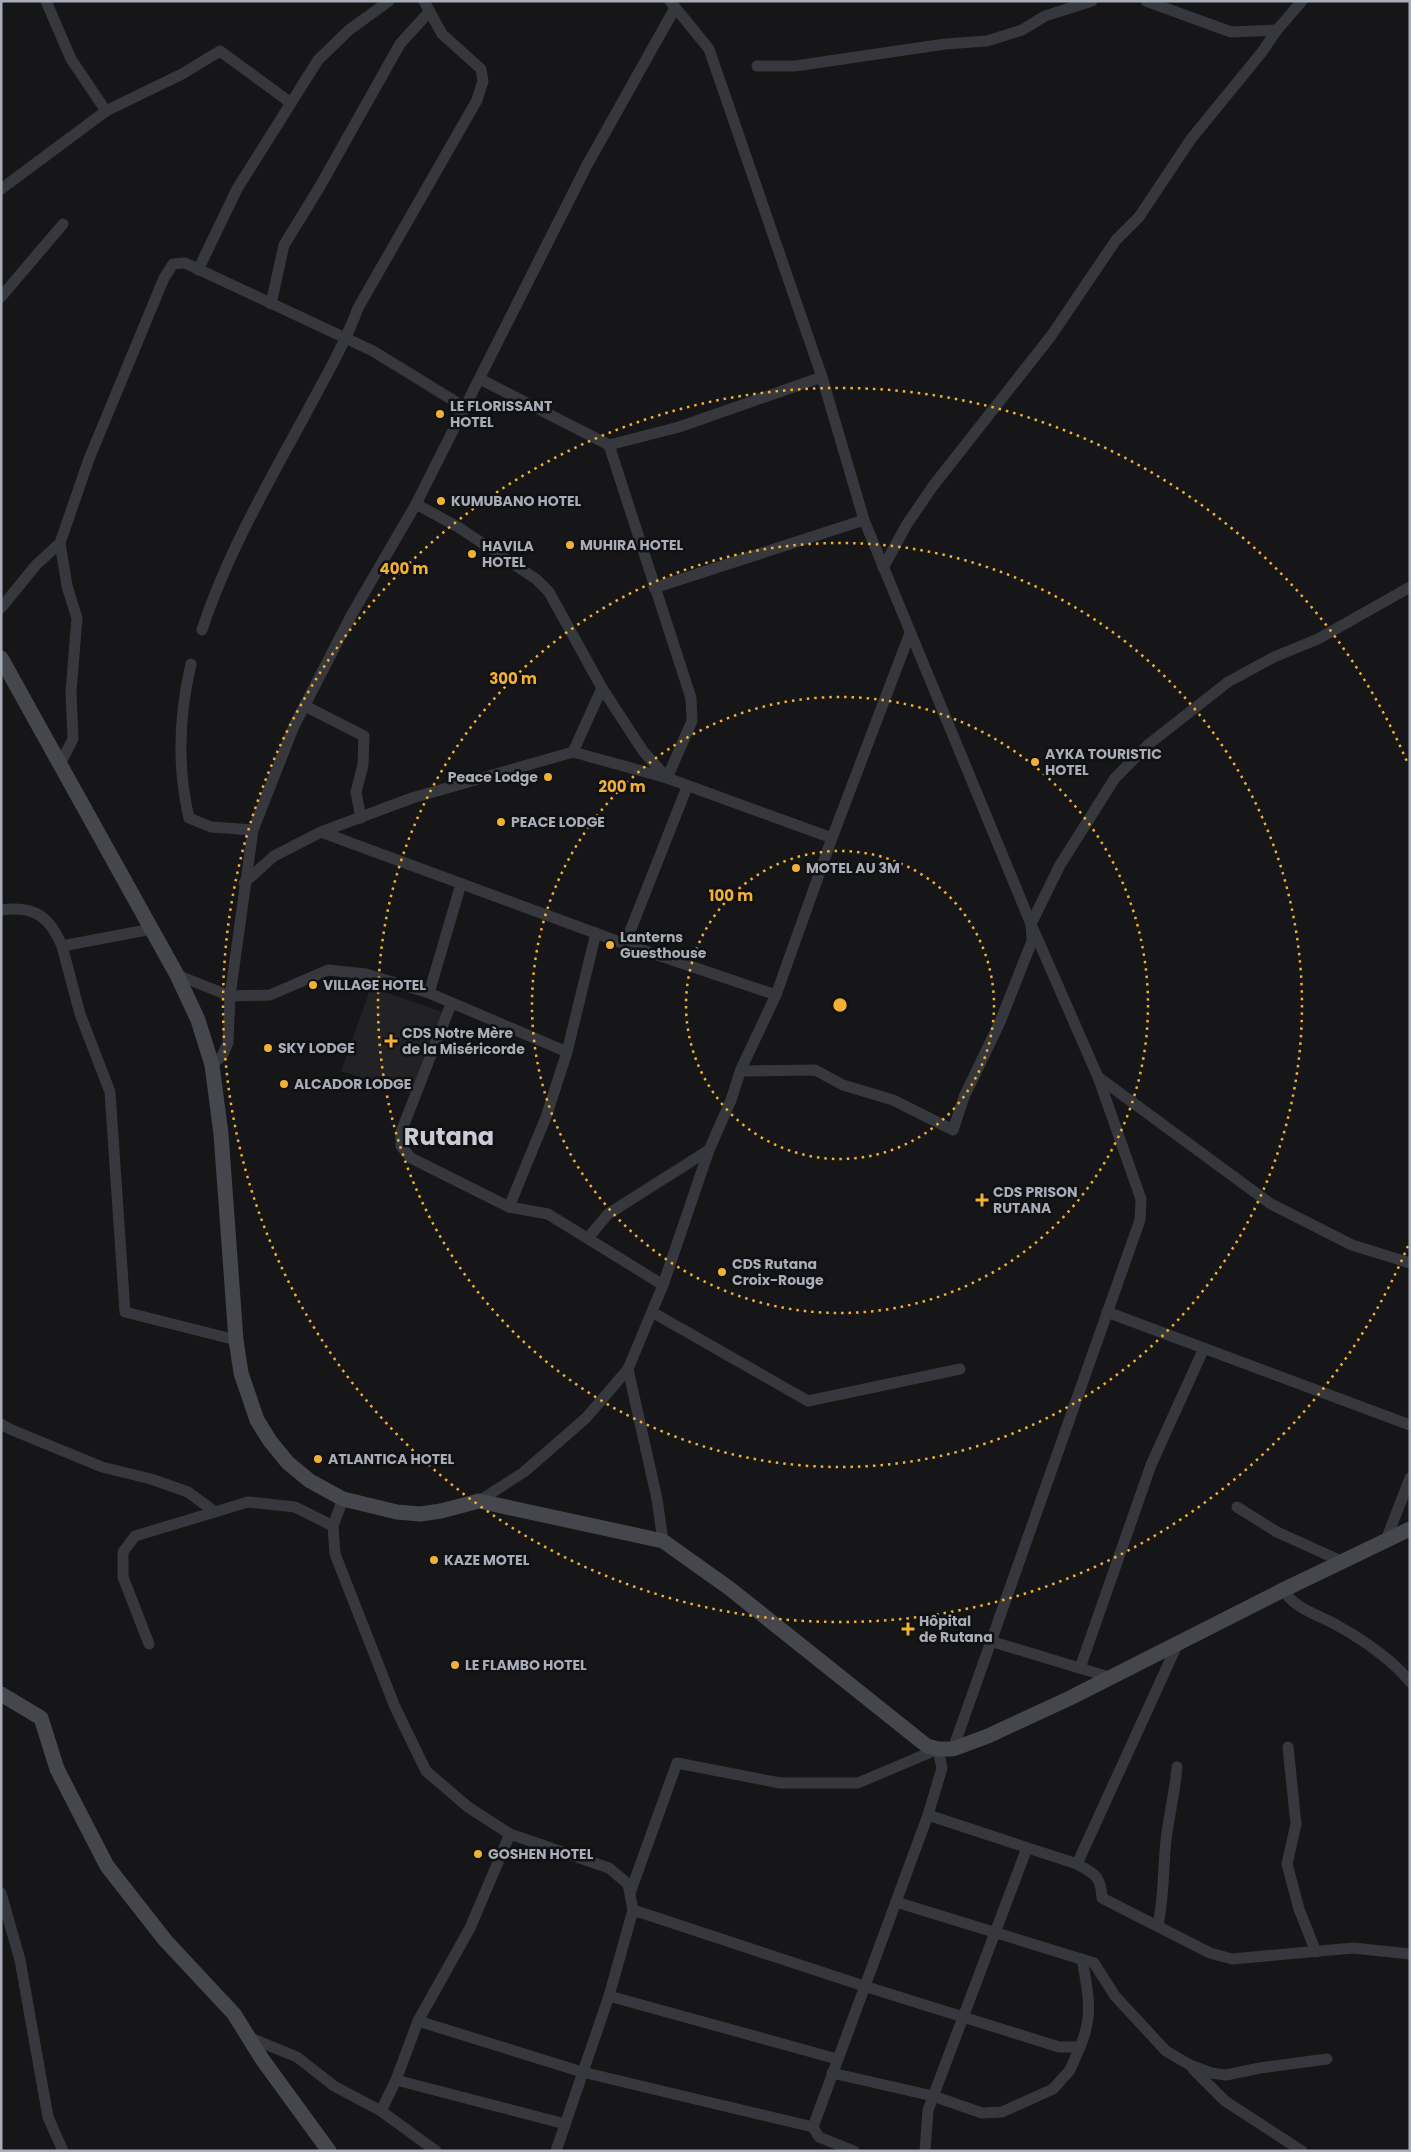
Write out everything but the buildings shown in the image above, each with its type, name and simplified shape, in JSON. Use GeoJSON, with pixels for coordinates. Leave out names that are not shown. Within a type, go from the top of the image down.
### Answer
{"type":"FeatureCollection","features":[{"type":"Feature","properties":{"kind":"main road"},"geometry":{"type":"LineString","coordinates":[[1,658],[152,929],[177,975],[198,1020],[212,1065],[221,1134],[236,1340],[241,1373],[257,1420],[270,1441],[288,1462],[310,1481],[343,1499],[397,1512],[420,1514],[440,1511],[479,1500],[663,1541],[729,1588],[927,1746],[945,1749],[1012,1724],[1341,1561],[1410,1529]]}},
{"type":"Feature","properties":{"kind":"main road"},"geometry":{"type":"LineString","coordinates":[[1,1694],[41,1718],[57,1769],[107,1866],[165,1940],[234,2014],[262,2059],[329,2151]]}},
{"type":"Feature","properties":{"kind":"street"},"geometry":{"type":"LineString","coordinates":[[46,1],[71,59],[106,111]]}},
{"type":"Feature","properties":{"kind":"street"},"geometry":{"type":"LineString","coordinates":[[198,270],[238,189],[318,60],[349,30],[389,1]]}},
{"type":"Feature","properties":{"kind":"street"},"geometry":{"type":"LineString","coordinates":[[202,630],[212,597],[276,468],[346,338],[358,308],[477,100],[483,81],[481,69],[442,34],[428,13],[424,1]]}},
{"type":"Feature","properties":{"kind":"street"},"geometry":{"type":"LineString","coordinates":[[757,66],[795,66],[945,44],[987,40],[1022,30],[1044,16],[1092,1]]}},
{"type":"Feature","properties":{"kind":"street"},"geometry":{"type":"LineString","coordinates":[[1146,1],[1218,29],[1232,32],[1276,30]]}},
{"type":"Feature","properties":{"kind":"street"},"geometry":{"type":"LineString","coordinates":[[883,568],[907,524],[933,486],[1051,336],[1116,240],[1139,217],[1191,139],[1262,52],[1276,30],[1302,1]]}},
{"type":"Feature","properties":{"kind":"street"},"geometry":{"type":"LineString","coordinates":[[212,1065],[222,1056],[228,1043],[230,996],[252,830],[294,726],[352,614],[416,504],[587,165],[672,5],[709,48],[822,377],[864,520],[1031,924],[1098,1077],[1141,1199],[1140,1220],[990,1641],[945,1749],[942,1768],[928,1815],[813,2127]]}},
{"type":"Feature","properties":{"kind":"street"},"geometry":{"type":"LineString","coordinates":[[271,304],[284,245],[319,188],[400,44],[428,13]]}},
{"type":"Feature","properties":{"kind":"street"},"geometry":{"type":"LineString","coordinates":[[1,189],[106,111],[182,74],[220,51],[291,103]]}},
{"type":"Feature","properties":{"kind":"street"},"geometry":{"type":"LineString","coordinates":[[1,297],[63,224]]}},
{"type":"Feature","properties":{"kind":"street"},"geometry":{"type":"LineString","coordinates":[[1,608],[36,565],[60,543],[89,459],[164,278],[173,264],[185,263],[373,351],[464,407]]}},
{"type":"Feature","properties":{"kind":"street"},"geometry":{"type":"LineString","coordinates":[[480,379],[609,444],[679,428],[822,377]]}},
{"type":"Feature","properties":{"kind":"street"},"geometry":{"type":"LineString","coordinates":[[609,444],[691,698],[692,721],[666,778]]}},
{"type":"Feature","properties":{"kind":"street"},"geometry":{"type":"LineString","coordinates":[[416,504],[458,527],[536,579],[549,592],[602,688],[643,751],[666,778]]}},
{"type":"Feature","properties":{"kind":"street"},"geometry":{"type":"LineString","coordinates":[[654,588],[864,520]]}},
{"type":"Feature","properties":{"kind":"street"},"geometry":{"type":"LineString","coordinates":[[60,543],[76,618],[70,692],[73,739],[60,764]]}},
{"type":"Feature","properties":{"kind":"street"},"geometry":{"type":"LineString","coordinates":[[741,1071],[815,1070],[843,1086],[893,1100],[953,1130],[964,1097],[1000,1022],[1032,941],[1031,924],[1060,865],[1115,778],[1149,744],[1228,682],[1274,657],[1318,639],[1410,586]]}},
{"type":"Feature","properties":{"kind":"street"},"geometry":{"type":"LineString","coordinates":[[479,1500],[524,1472],[586,1418],[628,1369],[663,1285],[709,1150],[731,1100],[741,1071],[776,995],[832,838],[910,633]]}},
{"type":"Feature","properties":{"kind":"street"},"geometry":{"type":"LineString","coordinates":[[191,664],[183,698],[181,723],[182,786],[189,818],[212,827],[252,830]]}},
{"type":"Feature","properties":{"kind":"street"},"geometry":{"type":"LineString","coordinates":[[573,752],[602,688]]}},
{"type":"Feature","properties":{"kind":"street"},"geometry":{"type":"LineString","coordinates":[[305,706],[364,736],[364,765],[356,792],[361,818]]}},
{"type":"Feature","properties":{"kind":"street"},"geometry":{"type":"LineString","coordinates":[[244,884],[274,856],[321,832],[412,798],[573,752],[666,778],[832,838]]}},
{"type":"Feature","properties":{"kind":"street"},"geometry":{"type":"LineString","coordinates":[[625,944],[687,787]]}},
{"type":"Feature","properties":{"kind":"street"},"geometry":{"type":"LineString","coordinates":[[321,832],[625,944],[776,995]]}},
{"type":"Feature","properties":{"kind":"street"},"geometry":{"type":"LineString","coordinates":[[429,993],[461,884]]}},
{"type":"Feature","properties":{"kind":"street"},"geometry":{"type":"LineString","coordinates":[[1,910],[28,910],[42,916],[54,926],[62,946],[80,1014],[110,1092],[125,1312],[236,1340]]}},
{"type":"Feature","properties":{"kind":"street"},"geometry":{"type":"LineString","coordinates":[[62,946],[152,929]]}},
{"type":"Feature","properties":{"kind":"street"},"geometry":{"type":"LineString","coordinates":[[509,1207],[546,1117],[567,1052],[596,933]]}},
{"type":"Feature","properties":{"kind":"street"},"geometry":{"type":"LineString","coordinates":[[177,975],[230,996],[270,996],[328,970],[366,974],[429,993],[567,1052]]}},
{"type":"Feature","properties":{"kind":"street"},"geometry":{"type":"LineString","coordinates":[[451,1004],[401,1132],[401,1146],[411,1158],[509,1207],[548,1214],[663,1285]]}},
{"type":"Feature","properties":{"kind":"street"},"geometry":{"type":"LineString","coordinates":[[1098,1077],[1271,1204],[1352,1245],[1410,1263]]}},
{"type":"Feature","properties":{"kind":"street"},"geometry":{"type":"LineString","coordinates":[[588,1238],[608,1214],[709,1150]]}},
{"type":"Feature","properties":{"kind":"street"},"geometry":{"type":"LineString","coordinates":[[652,1312],[808,1401],[960,1370]]}},
{"type":"Feature","properties":{"kind":"street"},"geometry":{"type":"LineString","coordinates":[[1107,1312],[1410,1426]]}},
{"type":"Feature","properties":{"kind":"street"},"geometry":{"type":"LineString","coordinates":[[1080,1668],[1151,1465],[1204,1348]]}},
{"type":"Feature","properties":{"kind":"street"},"geometry":{"type":"LineString","coordinates":[[628,1369],[658,1499],[663,1541]]}},
{"type":"Feature","properties":{"kind":"street"},"geometry":{"type":"LineString","coordinates":[[1,1424],[102,1467],[151,1479],[188,1492],[215,1512]]}},
{"type":"Feature","properties":{"kind":"street"},"geometry":{"type":"LineString","coordinates":[[1386,1540],[1410,1478]]}},
{"type":"Feature","properties":{"kind":"street"},"geometry":{"type":"LineString","coordinates":[[343,1499],[333,1526],[334,1554],[395,1707],[426,1771],[468,1807],[510,1834],[609,1868],[628,1884],[633,1910],[609,1996],[556,2151]]}},
{"type":"Feature","properties":{"kind":"street"},"geometry":{"type":"LineString","coordinates":[[149,1644],[123,1577],[123,1552],[135,1536],[248,1502],[295,1507],[333,1526]]}},
{"type":"Feature","properties":{"kind":"street"},"geometry":{"type":"LineString","coordinates":[[1237,1507],[1277,1532],[1341,1561]]}},
{"type":"Feature","properties":{"kind":"street"},"geometry":{"type":"LineString","coordinates":[[1282,1590],[1288,1599],[1311,1613],[1340,1626],[1399,1668],[1410,1682]]}},
{"type":"Feature","properties":{"kind":"street"},"geometry":{"type":"LineString","coordinates":[[990,1641],[1109,1677]]}},
{"type":"Feature","properties":{"kind":"street"},"geometry":{"type":"LineString","coordinates":[[1076,1864],[1178,1642]]}},
{"type":"Feature","properties":{"kind":"street"},"geometry":{"type":"LineString","coordinates":[[1288,1747],[1296,1824],[1287,1864],[1299,1909],[1316,1952]]}},
{"type":"Feature","properties":{"kind":"street"},"geometry":{"type":"LineString","coordinates":[[630,1893],[677,1763],[780,1783],[858,1783],[945,1749]]}},
{"type":"Feature","properties":{"kind":"street"},"geometry":{"type":"LineString","coordinates":[[1158,1925],[1162,1903],[1166,1840],[1175,1797],[1177,1767]]}},
{"type":"Feature","properties":{"kind":"street"},"geometry":{"type":"LineString","coordinates":[[928,1815],[1076,1864],[1095,1874],[1102,1885],[1102,1898],[1210,1953],[1232,1959],[1352,1948],[1410,1954]]}},
{"type":"Feature","properties":{"kind":"street"},"geometry":{"type":"LineString","coordinates":[[381,2111],[396,2080],[418,2021],[470,1928],[510,1834]]}},
{"type":"Feature","properties":{"kind":"street"},"geometry":{"type":"LineString","coordinates":[[925,2151],[928,2110],[1027,1848]]}},
{"type":"Feature","properties":{"kind":"street"},"geometry":{"type":"LineString","coordinates":[[1,1893],[20,1960],[48,2117],[64,2151]]}},
{"type":"Feature","properties":{"kind":"street"},"geometry":{"type":"LineString","coordinates":[[896,1902],[1094,1963],[1115,1996],[1166,2051],[1190,2066],[1225,2101],[1302,2151]]}},
{"type":"Feature","properties":{"kind":"street"},"geometry":{"type":"LineString","coordinates":[[633,1910],[864,1986],[1059,2047],[1080,2047]]}},
{"type":"Feature","properties":{"kind":"street"},"geometry":{"type":"LineString","coordinates":[[832,2073],[933,2096],[982,2113],[1002,2112],[1053,2090],[1070,2070],[1087,2030],[1090,2005],[1082,1959]]}},
{"type":"Feature","properties":{"kind":"street"},"geometry":{"type":"LineString","coordinates":[[609,1996],[837,2059]]}},
{"type":"Feature","properties":{"kind":"street"},"geometry":{"type":"LineString","coordinates":[[418,2021],[582,2072],[813,2127],[819,2137],[854,2151]]}},
{"type":"Feature","properties":{"kind":"street"},"geometry":{"type":"LineString","coordinates":[[248,2037],[297,2057],[334,2086],[381,2111],[436,2151]]}},
{"type":"Feature","properties":{"kind":"street"},"geometry":{"type":"LineString","coordinates":[[1190,2066],[1211,2073],[1226,2075],[1260,2068],[1327,2059]]}},
{"type":"Feature","properties":{"kind":"street"},"geometry":{"type":"LineString","coordinates":[[396,2080],[565,2124]]}},
{"type":"Feature","properties":{"kind":"shaded area","name":"CDS Notre Mère de la Miséricorde"},"geometry":{"type":"Polygon","coordinates":[[[371,987],[442,1012],[412,1094],[341,1071],[371,987]]]}},
{"type":"Feature","properties":{"kind":"place","name":"LE FLORISSANT HOTEL"},"geometry":{"type":"Point","coordinates":[440,414]}},
{"type":"Feature","properties":{"kind":"place","name":"KUMUBANO HOTEL"},"geometry":{"type":"Point","coordinates":[441,501]}},
{"type":"Feature","properties":{"kind":"place","name":"MUHIRA HOTEL"},"geometry":{"type":"Point","coordinates":[570,545]}},
{"type":"Feature","properties":{"kind":"place","name":"HAVILA HOTEL"},"geometry":{"type":"Point","coordinates":[472,554]}},
{"type":"Feature","properties":{"kind":"place","name":"AYKA TOURISTIC HOTEL"},"geometry":{"type":"Point","coordinates":[1035,762]}},
{"type":"Feature","properties":{"kind":"place","name":"Peace Lodge"},"geometry":{"type":"Point","coordinates":[548,777]}},
{"type":"Feature","properties":{"kind":"place","name":"PEACE LODGE"},"geometry":{"type":"Point","coordinates":[501,822]}},
{"type":"Feature","properties":{"kind":"place","name":"MOTEL AU 3M"},"geometry":{"type":"Point","coordinates":[796,868]}},
{"type":"Feature","properties":{"kind":"place","name":"Lanterns Guesthouse"},"geometry":{"type":"Point","coordinates":[610,945]}},
{"type":"Feature","properties":{"kind":"place","name":"VILLAGE HOTEL"},"geometry":{"type":"Point","coordinates":[313,985]}},
{"type":"Feature","properties":{"kind":"place","name":"CDS Notre Mère de la Miséricorde"},"geometry":{"type":"Point","coordinates":[391,1041]}},
{"type":"Feature","properties":{"kind":"place","name":"SKY LODGE"},"geometry":{"type":"Point","coordinates":[268,1048]}},
{"type":"Feature","properties":{"kind":"place","name":"ALCADOR LODGE"},"geometry":{"type":"Point","coordinates":[284,1084]}},
{"type":"Feature","properties":{"kind":"place","name":"CDS PRISON RUTANA"},"geometry":{"type":"Point","coordinates":[982,1200]}},
{"type":"Feature","properties":{"kind":"place","name":"CDS Rutana Croix-Rouge"},"geometry":{"type":"Point","coordinates":[722,1272]}},
{"type":"Feature","properties":{"kind":"place","name":"ATLANTICA HOTEL"},"geometry":{"type":"Point","coordinates":[318,1459]}},
{"type":"Feature","properties":{"kind":"place","name":"KAZE MOTEL"},"geometry":{"type":"Point","coordinates":[434,1560]}},
{"type":"Feature","properties":{"kind":"place","name":"Hôpital de Rutana"},"geometry":{"type":"Point","coordinates":[908,1629]}},
{"type":"Feature","properties":{"kind":"place","name":"LE FLAMBO HOTEL"},"geometry":{"type":"Point","coordinates":[455,1665]}},
{"type":"Feature","properties":{"kind":"place","name":"GOSHEN HOTEL"},"geometry":{"type":"Point","coordinates":[478,1854]}},
{"type":"Feature","properties":{"kind":"district","name":"Rutana"},"geometry":{"type":"Point","coordinates":[449,1137]}}]}
